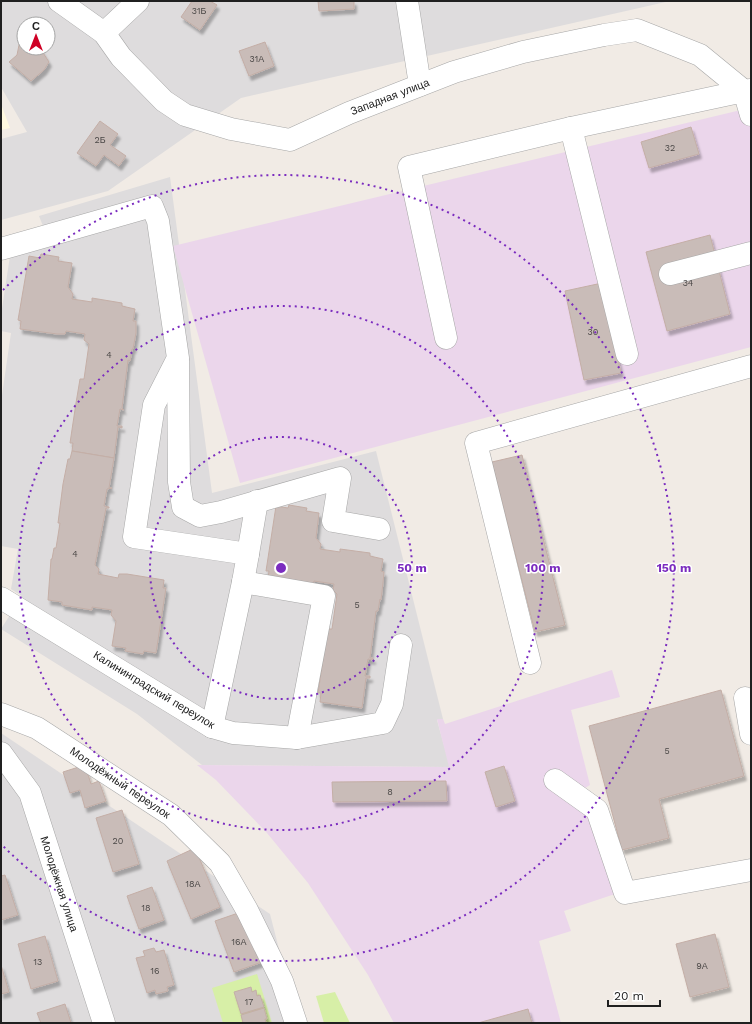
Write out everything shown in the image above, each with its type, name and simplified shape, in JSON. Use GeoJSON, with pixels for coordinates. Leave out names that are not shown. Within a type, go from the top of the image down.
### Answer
{"type":"FeatureCollection","features":[{"type":"Feature","properties":{"kind":"street","name":"Западная улица"},"geometry":{"type":"LineString","coordinates":[[59,1],[104,33],[121,57],[164,101],[185,115],[231,129],[290,140],[349,113],[454,72],[523,52],[604,35],[637,30],[700,55],[748,90]]}},
{"type":"Feature","properties":{"kind":"street"},"geometry":{"type":"LineString","coordinates":[[104,33],[138,1]]}},
{"type":"Feature","properties":{"kind":"street"},"geometry":{"type":"LineString","coordinates":[[407,1],[420,85]]}},
{"type":"Feature","properties":{"kind":"street"},"geometry":{"type":"LineString","coordinates":[[446,338],[409,167],[571,128],[748,90],[751,114]]}},
{"type":"Feature","properties":{"kind":"street"},"geometry":{"type":"LineString","coordinates":[[571,128],[627,354]]}},
{"type":"Feature","properties":{"kind":"street"},"geometry":{"type":"LineString","coordinates":[[1,249],[152,206],[158,221],[178,358],[179,482],[183,507],[200,516],[221,512],[340,478],[333,521],[379,529]]}},
{"type":"Feature","properties":{"kind":"street"},"geometry":{"type":"LineString","coordinates":[[670,274],[751,253]]}},
{"type":"Feature","properties":{"kind":"street"},"geometry":{"type":"LineString","coordinates":[[178,358],[154,405],[134,537],[248,554]]}},
{"type":"Feature","properties":{"kind":"street"},"geometry":{"type":"LineString","coordinates":[[530,663],[476,443],[751,366]]}},
{"type":"Feature","properties":{"kind":"street"},"geometry":{"type":"LineString","coordinates":[[212,727],[243,582],[257,501]]}},
{"type":"Feature","properties":{"kind":"street"},"geometry":{"type":"LineString","coordinates":[[243,582],[324,596],[297,738]]}},
{"type":"Feature","properties":{"kind":"street","name":"Калининградский переулок"},"geometry":{"type":"LineString","coordinates":[[1,598],[212,727],[233,733],[297,738],[383,724],[392,704],[401,645]]}},
{"type":"Feature","properties":{"kind":"street"},"geometry":{"type":"LineString","coordinates":[[746,698],[751,734]]}},
{"type":"Feature","properties":{"kind":"street","name":"Молодёжный переулок"},"geometry":{"type":"LineString","coordinates":[[1,714],[37,728],[171,816],[220,863],[247,910],[282,981],[296,1023]]}},
{"type":"Feature","properties":{"kind":"street","name":"Молодёжная улица"},"geometry":{"type":"LineString","coordinates":[[1,753],[30,793],[104,1023]]}},
{"type":"Feature","properties":{"kind":"street"},"geometry":{"type":"LineString","coordinates":[[555,780],[597,810],[625,892],[751,870]]}},
{"type":"Feature","properties":{"kind":"shaded area"},"geometry":{"type":"Polygon","coordinates":[[[1,1],[670,1],[241,98],[108,191],[1,220],[1,139],[27,132],[1,87],[1,1]]]}},
{"type":"Feature","properties":{"kind":"shaded area"},"geometry":{"type":"Polygon","coordinates":[[[1,104],[10,128],[1,130],[1,104]]]}},
{"type":"Feature","properties":{"kind":"shaded area"},"geometry":{"type":"Polygon","coordinates":[[[745,109],[751,129],[751,347],[240,483],[173,246],[745,109]]]}},
{"type":"Feature","properties":{"kind":"shaded area"},"geometry":{"type":"Polygon","coordinates":[[[170,177],[212,493],[376,451],[443,719],[437,720],[450,767],[202,765],[137,714],[1,629],[22,596],[11,589],[18,549],[1,546],[1,402],[11,333],[1,331],[1,315],[12,243],[45,231],[39,216],[170,177]]]}},
{"type":"Feature","properties":{"kind":"shaded area"},"geometry":{"type":"Polygon","coordinates":[[[612,670],[620,697],[571,710],[590,785],[585,788],[618,893],[564,911],[571,931],[539,941],[561,1023],[394,1023],[368,975],[308,883],[267,833],[216,780],[197,765],[449,767],[437,719],[443,719],[445,724],[612,670]]]}},
{"type":"Feature","properties":{"kind":"shaded area"},"geometry":{"type":"Polygon","coordinates":[[[1,733],[270,914],[298,1023],[1,1023],[1,733]]]}},
{"type":"Feature","properties":{"kind":"green space"},"geometry":{"type":"Polygon","coordinates":[[[257,974],[272,1023],[223,1023],[212,988],[257,974]]]}},
{"type":"Feature","properties":{"kind":"green space"},"geometry":{"type":"Polygon","coordinates":[[[335,992],[350,1023],[324,1023],[316,996],[335,992]]]}},
{"type":"Feature","properties":{"kind":"building"},"geometry":{"type":"Polygon","coordinates":[[[192,1],[210,1],[217,5],[200,30],[181,17],[192,1]]]}},
{"type":"Feature","properties":{"kind":"building"},"geometry":{"type":"Polygon","coordinates":[[[318,1],[354,1],[354,9],[319,11],[318,1]]]}},
{"type":"Feature","properties":{"kind":"building"},"geometry":{"type":"Polygon","coordinates":[[[265,42],[274,66],[249,76],[239,51],[265,42]]]}},
{"type":"Feature","properties":{"kind":"building"},"geometry":{"type":"Polygon","coordinates":[[[16,56],[45,56],[49,62],[44,70],[31,81],[9,62],[16,56]]]}},
{"type":"Feature","properties":{"kind":"building"},"geometry":{"type":"Polygon","coordinates":[[[100,121],[118,134],[110,145],[126,156],[119,166],[104,155],[96,166],[77,153],[100,121]]]}},
{"type":"Feature","properties":{"kind":"building"},"geometry":{"type":"Polygon","coordinates":[[[691,127],[699,154],[649,168],[641,142],[691,127]]]}},
{"type":"Feature","properties":{"kind":"building"},"geometry":{"type":"Polygon","coordinates":[[[710,235],[730,314],[667,331],[646,252],[710,235]]]}},
{"type":"Feature","properties":{"kind":"building"},"geometry":{"type":"Polygon","coordinates":[[[41,254],[59,257],[58,261],[72,263],[68,287],[73,294],[72,299],[92,302],[92,298],[122,303],[122,306],[135,309],[133,321],[136,321],[136,333],[130,361],[128,360],[122,408],[124,410],[120,409],[117,426],[122,426],[122,428],[118,427],[114,458],[72,451],[73,443],[70,443],[80,379],[84,379],[89,344],[84,340],[85,334],[66,331],[65,334],[57,334],[20,329],[21,321],[18,320],[29,256],[40,258],[41,254]]]}},
{"type":"Feature","properties":{"kind":"building"},"geometry":{"type":"Polygon","coordinates":[[[602,283],[621,373],[584,380],[565,291],[602,283]]]}},
{"type":"Feature","properties":{"kind":"building"},"geometry":{"type":"Polygon","coordinates":[[[72,451],[114,458],[109,488],[112,488],[107,489],[104,506],[109,508],[106,508],[95,565],[99,569],[98,574],[118,578],[119,574],[127,574],[164,580],[163,588],[166,588],[156,653],[144,651],[143,654],[125,651],[126,648],[112,646],[116,621],[111,615],[112,610],[92,607],[92,610],[62,605],[62,602],[48,600],[51,559],[54,548],[56,548],[60,523],[58,523],[63,484],[68,459],[70,459],[72,451]]]}},
{"type":"Feature","properties":{"kind":"building"},"geometry":{"type":"Polygon","coordinates":[[[522,455],[565,625],[535,632],[492,462],[522,455]]]}},
{"type":"Feature","properties":{"kind":"building"},"geometry":{"type":"Polygon","coordinates":[[[289,505],[307,508],[306,511],[319,513],[316,538],[321,544],[320,549],[340,552],[340,549],[370,553],[370,556],[383,559],[381,571],[384,572],[381,600],[380,599],[378,611],[376,611],[370,658],[373,658],[373,660],[368,659],[365,676],[370,676],[370,678],[366,678],[362,708],[320,702],[321,693],[318,693],[324,653],[328,629],[332,629],[337,594],[333,590],[334,584],[314,581],[313,585],[268,579],[269,571],[266,571],[276,506],[288,508],[289,505]]]}},
{"type":"Feature","properties":{"kind":"building"},"geometry":{"type":"Polygon","coordinates":[[[721,690],[744,776],[659,799],[669,838],[622,850],[589,726],[721,690]]]}},
{"type":"Feature","properties":{"kind":"building"},"geometry":{"type":"Polygon","coordinates":[[[85,765],[91,784],[99,781],[106,801],[85,808],[80,790],[70,793],[63,772],[85,765]]]}},
{"type":"Feature","properties":{"kind":"building"},"geometry":{"type":"Polygon","coordinates":[[[504,766],[515,801],[496,807],[485,772],[504,766]]]}},
{"type":"Feature","properties":{"kind":"building"},"geometry":{"type":"Polygon","coordinates":[[[446,781],[447,801],[333,802],[332,782],[446,781]]]}},
{"type":"Feature","properties":{"kind":"building"},"geometry":{"type":"Polygon","coordinates":[[[122,810],[139,864],[113,872],[96,818],[122,810]]]}},
{"type":"Feature","properties":{"kind":"building"},"geometry":{"type":"Polygon","coordinates":[[[195,848],[220,907],[191,919],[167,861],[195,848]]]}},
{"type":"Feature","properties":{"kind":"building"},"geometry":{"type":"Polygon","coordinates":[[[5,875],[18,915],[1,920],[1,876],[5,875]]]}},
{"type":"Feature","properties":{"kind":"building"},"geometry":{"type":"Polygon","coordinates":[[[152,887],[164,920],[139,929],[127,896],[152,887]]]}},
{"type":"Feature","properties":{"kind":"building"},"geometry":{"type":"Polygon","coordinates":[[[244,911],[262,962],[234,972],[215,921],[244,911]]]}},
{"type":"Feature","properties":{"kind":"building"},"geometry":{"type":"Polygon","coordinates":[[[715,934],[729,987],[690,997],[676,944],[715,934]]]}},
{"type":"Feature","properties":{"kind":"building"},"geometry":{"type":"Polygon","coordinates":[[[45,936],[58,981],[31,989],[18,944],[45,936]]]}},
{"type":"Feature","properties":{"kind":"building"},"geometry":{"type":"Polygon","coordinates":[[[154,948],[156,952],[164,950],[174,985],[167,987],[168,991],[156,994],[155,990],[147,993],[136,958],[145,956],[143,951],[154,948]]]}},
{"type":"Feature","properties":{"kind":"building"},"geometry":{"type":"Polygon","coordinates":[[[1,965],[9,992],[1,994],[1,965]]]}},
{"type":"Feature","properties":{"kind":"building"},"geometry":{"type":"Polygon","coordinates":[[[251,987],[252,992],[256,990],[257,996],[260,995],[264,1007],[241,1014],[234,992],[251,987]]]}},
{"type":"Feature","properties":{"kind":"building"},"geometry":{"type":"Polygon","coordinates":[[[65,1004],[71,1023],[41,1023],[37,1013],[65,1004]]]}},
{"type":"Feature","properties":{"kind":"building"},"geometry":{"type":"Polygon","coordinates":[[[264,1008],[267,1019],[265,1019],[266,1023],[243,1023],[241,1015],[264,1008]]]}},
{"type":"Feature","properties":{"kind":"building"},"geometry":{"type":"Polygon","coordinates":[[[528,1009],[532,1023],[478,1023],[528,1009]]]}}]}
